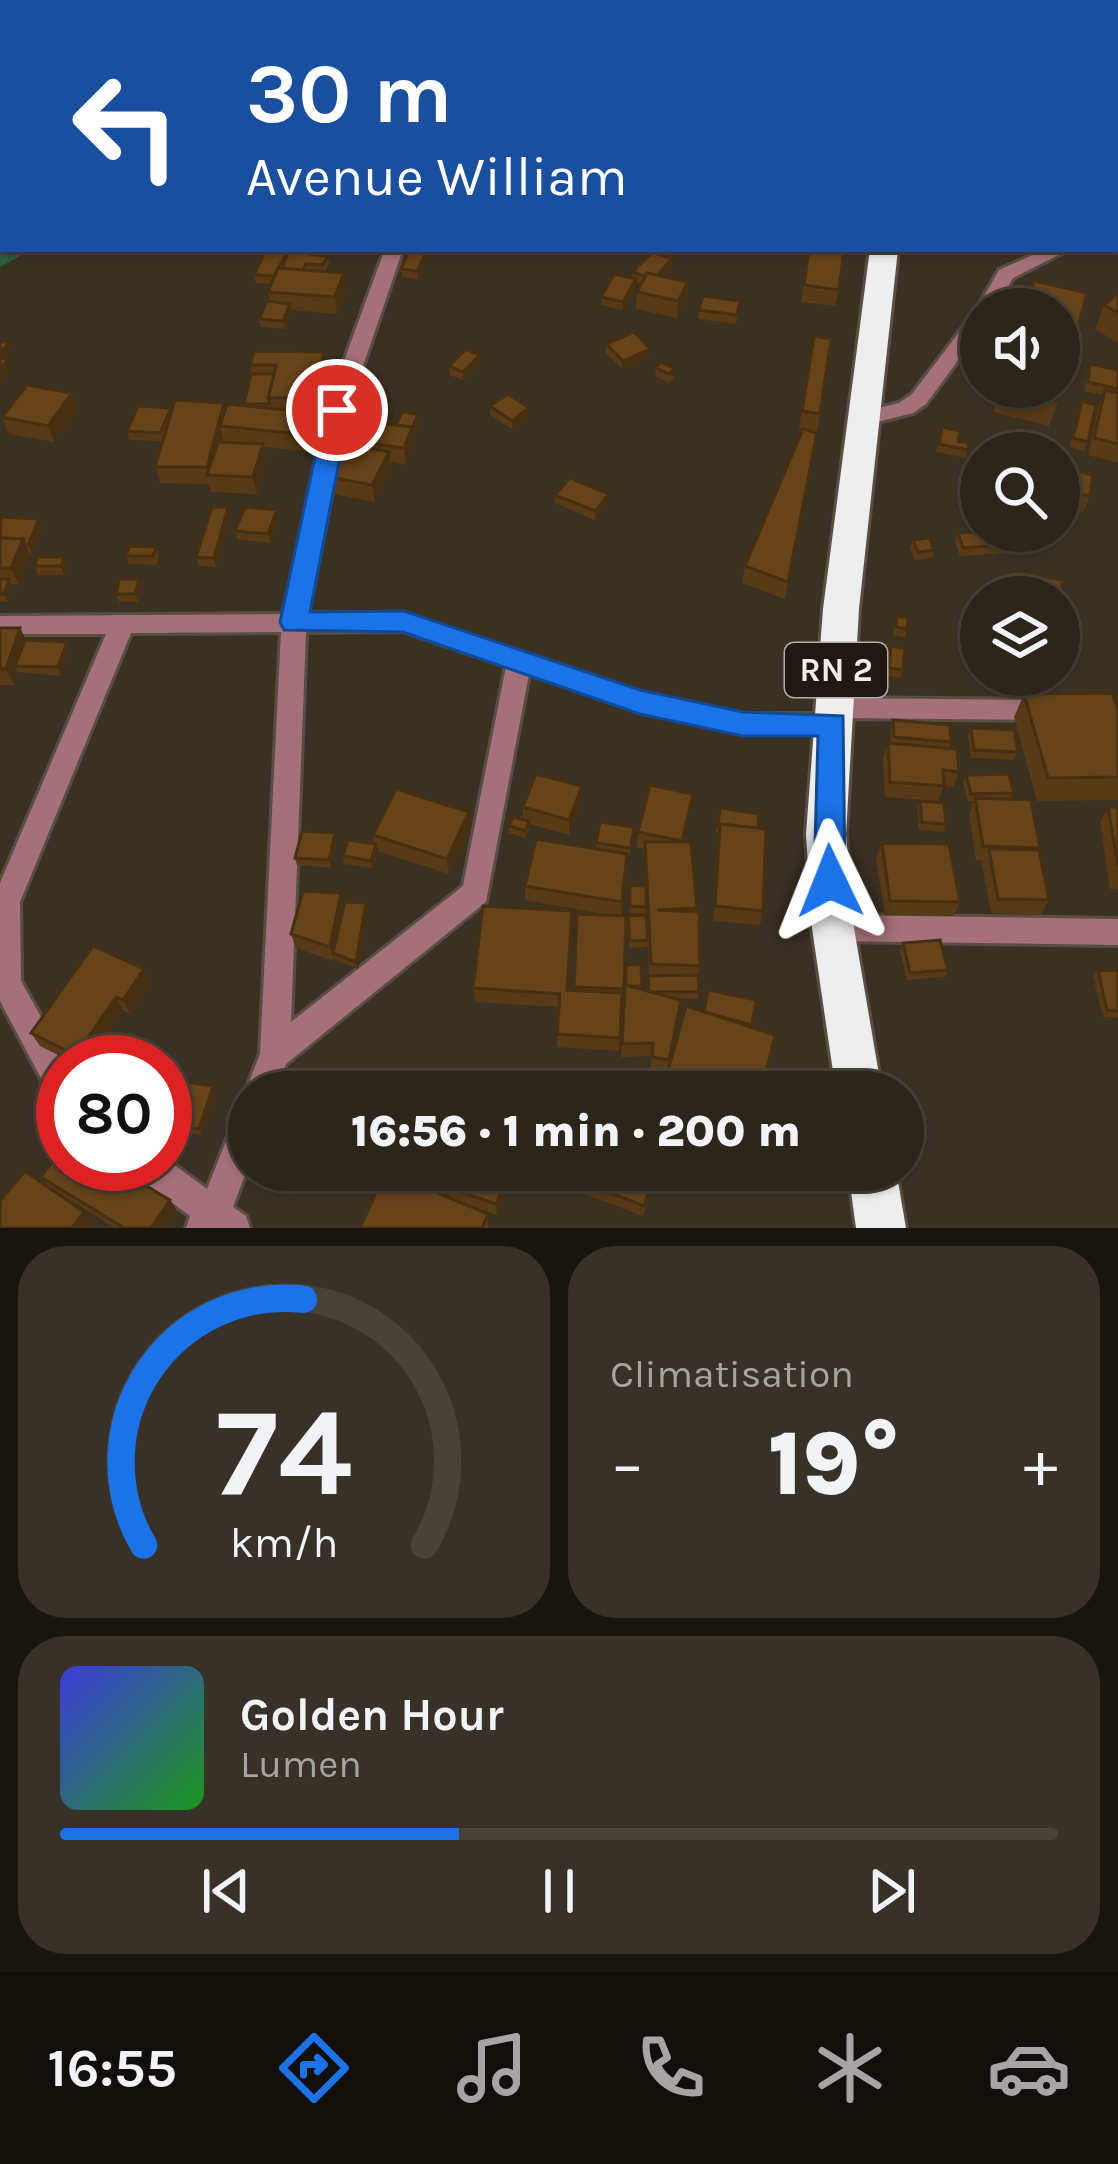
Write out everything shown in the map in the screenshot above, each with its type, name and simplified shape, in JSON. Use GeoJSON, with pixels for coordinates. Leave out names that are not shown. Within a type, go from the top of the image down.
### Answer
{"type":"FeatureCollection","features":[{"type":"Feature","properties":{"kind":"highway","name":"RN 2"},"geometry":{"type":"LineString","coordinates":[[856,1071],[833,928],[826,834],[832,716],[884,252]]}},
{"type":"Feature","properties":{"kind":"highway"},"geometry":{"type":"LineString","coordinates":[[875,1191],[881,1228]]}},
{"type":"Feature","properties":{"kind":"street"},"geometry":{"type":"LineString","coordinates":[[268,1071],[275,1054],[294,622],[337,410],[393,252]]}},
{"type":"Feature","properties":{"kind":"street"},"geometry":{"type":"LineString","coordinates":[[998,288],[1030,252]]}},
{"type":"Feature","properties":{"kind":"street"},"geometry":{"type":"LineString","coordinates":[[1006,274],[1054,252]]}},
{"type":"Feature","properties":{"kind":"street"},"geometry":{"type":"LineString","coordinates":[[865,418],[906,408],[919,398],[960,343]]}},
{"type":"Feature","properties":{"kind":"street"},"geometry":{"type":"LineString","coordinates":[[36,1038],[6,982],[6,902],[123,622]]}},
{"type":"Feature","properties":{"kind":"street"},"geometry":{"type":"LineString","coordinates":[[0,625],[404,622],[640,702],[743,724],[832,716],[1075,709]]}},
{"type":"Feature","properties":{"kind":"street"},"geometry":{"type":"LineString","coordinates":[[275,1054],[476,892],[519,664]]}},
{"type":"Feature","properties":{"kind":"street"},"geometry":{"type":"LineString","coordinates":[[833,928],[1118,932]]}},
{"type":"Feature","properties":{"kind":"street"},"geometry":{"type":"LineString","coordinates":[[178,1191],[217,1223],[228,1188]]}},
{"type":"Feature","properties":{"kind":"green space"},"geometry":{"type":"Polygon","coordinates":[[[0,252],[28,252],[0,267],[0,252]]]}},
{"type":"Feature","properties":{"kind":"building"},"geometry":{"type":"Polygon","coordinates":[[[265,252],[286,254],[274,276],[254,275],[265,252]]]}},
{"type":"Feature","properties":{"kind":"building"},"geometry":{"type":"Polygon","coordinates":[[[289,252],[328,256],[323,265],[282,268],[289,252]]]}},
{"type":"Feature","properties":{"kind":"building"},"geometry":{"type":"Polygon","coordinates":[[[409,252],[426,252],[417,271],[401,269],[409,252]]]}},
{"type":"Feature","properties":{"kind":"building"},"geometry":{"type":"Polygon","coordinates":[[[652,252],[672,259],[657,275],[633,272],[652,252]]]}},
{"type":"Feature","properties":{"kind":"building"},"geometry":{"type":"Polygon","coordinates":[[[809,252],[844,252],[839,290],[804,285],[809,252]]]}},
{"type":"Feature","properties":{"kind":"building"},"geometry":{"type":"Polygon","coordinates":[[[278,268],[344,273],[335,297],[268,292],[278,268]]]}},
{"type":"Feature","properties":{"kind":"building"},"geometry":{"type":"Polygon","coordinates":[[[647,273],[688,282],[678,301],[637,292],[647,273]]]}},
{"type":"Feature","properties":{"kind":"building"},"geometry":{"type":"Polygon","coordinates":[[[614,274],[636,279],[623,302],[601,297],[614,274]]]}},
{"type":"Feature","properties":{"kind":"building"},"geometry":{"type":"Polygon","coordinates":[[[1034,281],[1065,288],[1032,288],[1034,281]]]}},
{"type":"Feature","properties":{"kind":"building"},"geometry":{"type":"Polygon","coordinates":[[[1080,291],[1087,293],[1080,319],[1080,291]]]}},
{"type":"Feature","properties":{"kind":"building"},"geometry":{"type":"Polygon","coordinates":[[[1118,293],[1118,313],[1104,305],[1118,293]]]}},
{"type":"Feature","properties":{"kind":"building"},"geometry":{"type":"Polygon","coordinates":[[[703,296],[740,301],[737,315],[699,310],[703,296]]]}},
{"type":"Feature","properties":{"kind":"building"},"geometry":{"type":"Polygon","coordinates":[[[267,301],[290,304],[283,321],[259,319],[267,301]]]}},
{"type":"Feature","properties":{"kind":"building"},"geometry":{"type":"Polygon","coordinates":[[[634,332],[650,349],[623,361],[606,344],[634,332]]]}},
{"type":"Feature","properties":{"kind":"building"},"geometry":{"type":"Polygon","coordinates":[[[814,336],[831,339],[820,414],[802,411],[814,336]]]}},
{"type":"Feature","properties":{"kind":"building"},"geometry":{"type":"Polygon","coordinates":[[[466,349],[480,355],[463,372],[449,366],[466,349]]]}},
{"type":"Feature","properties":{"kind":"building"},"geometry":{"type":"Polygon","coordinates":[[[254,351],[324,352],[313,398],[268,398],[276,365],[250,365],[254,351]]]}},
{"type":"Feature","properties":{"kind":"building"},"geometry":{"type":"Polygon","coordinates":[[[661,362],[675,368],[669,374],[656,368],[661,362]]]}},
{"type":"Feature","properties":{"kind":"building"},"geometry":{"type":"Polygon","coordinates":[[[1090,364],[1118,370],[1118,389],[1088,382],[1090,364]]]}},
{"type":"Feature","properties":{"kind":"building"},"geometry":{"type":"Polygon","coordinates":[[[251,374],[274,374],[270,404],[244,404],[251,374]]]}},
{"type":"Feature","properties":{"kind":"building"},"geometry":{"type":"Polygon","coordinates":[[[27,385],[72,393],[48,426],[2,417],[27,385]]]}},
{"type":"Feature","properties":{"kind":"building"},"geometry":{"type":"Polygon","coordinates":[[[1105,390],[1118,393],[1118,444],[1094,438],[1105,390]]]}},
{"type":"Feature","properties":{"kind":"building"},"geometry":{"type":"Polygon","coordinates":[[[508,394],[529,408],[512,421],[490,406],[508,394]]]}},
{"type":"Feature","properties":{"kind":"building"},"geometry":{"type":"Polygon","coordinates":[[[175,400],[224,403],[207,467],[155,467],[175,400]]]}},
{"type":"Feature","properties":{"kind":"building"},"geometry":{"type":"Polygon","coordinates":[[[1082,401],[1096,405],[1088,442],[1074,432],[1082,401]]]}},
{"type":"Feature","properties":{"kind":"building"},"geometry":{"type":"Polygon","coordinates":[[[227,404],[318,413],[310,435],[220,426],[227,404]]]}},
{"type":"Feature","properties":{"kind":"building"},"geometry":{"type":"Polygon","coordinates":[[[138,406],[171,408],[160,433],[127,431],[138,406]]]}},
{"type":"Feature","properties":{"kind":"building"},"geometry":{"type":"Polygon","coordinates":[[[402,412],[418,414],[411,431],[412,427],[396,425],[402,412]]]}},
{"type":"Feature","properties":{"kind":"building"},"geometry":{"type":"Polygon","coordinates":[[[347,419],[412,427],[404,448],[338,439],[347,419]]]}},
{"type":"Feature","properties":{"kind":"building"},"geometry":{"type":"Polygon","coordinates":[[[942,427],[960,431],[960,448],[939,444],[942,427]]]}},
{"type":"Feature","properties":{"kind":"building"},"geometry":{"type":"Polygon","coordinates":[[[803,429],[817,433],[788,582],[745,566],[803,429]]]}},
{"type":"Feature","properties":{"kind":"building"},"geometry":{"type":"Polygon","coordinates":[[[218,442],[263,444],[253,477],[207,475],[218,442]]]}},
{"type":"Feature","properties":{"kind":"building"},"geometry":{"type":"Polygon","coordinates":[[[343,443],[389,452],[372,485],[325,476],[343,443]]]}},
{"type":"Feature","properties":{"kind":"building"},"geometry":{"type":"Polygon","coordinates":[[[1080,472],[1093,475],[1090,496],[1080,494],[1080,472]]]}},
{"type":"Feature","properties":{"kind":"building"},"geometry":{"type":"Polygon","coordinates":[[[570,478],[609,494],[595,511],[555,495],[570,478]]]}},
{"type":"Feature","properties":{"kind":"building"},"geometry":{"type":"Polygon","coordinates":[[[212,507],[228,507],[214,558],[196,557],[212,507]]]}},
{"type":"Feature","properties":{"kind":"building"},"geometry":{"type":"Polygon","coordinates":[[[245,507],[277,510],[268,534],[235,531],[245,507]]]}},
{"type":"Feature","properties":{"kind":"building"},"geometry":{"type":"Polygon","coordinates":[[[1,517],[39,519],[28,545],[23,539],[0,538],[1,517]]]}},
{"type":"Feature","properties":{"kind":"building"},"geometry":{"type":"Polygon","coordinates":[[[0,538],[23,539],[11,568],[0,568],[0,538]]]}},
{"type":"Feature","properties":{"kind":"building"},"geometry":{"type":"Polygon","coordinates":[[[929,538],[934,550],[918,552],[913,540],[929,538]]]}},
{"type":"Feature","properties":{"kind":"building"},"geometry":{"type":"Polygon","coordinates":[[[129,546],[156,547],[153,556],[126,556],[129,546]]]}},
{"type":"Feature","properties":{"kind":"building"},"geometry":{"type":"Polygon","coordinates":[[[38,557],[64,557],[61,566],[35,566],[38,557]]]}},
{"type":"Feature","properties":{"kind":"building"},"geometry":{"type":"Polygon","coordinates":[[[0,579],[9,579],[4,594],[0,594],[0,579]]]}},
{"type":"Feature","properties":{"kind":"building"},"geometry":{"type":"Polygon","coordinates":[[[119,579],[139,579],[135,594],[116,594],[119,579]]]}},
{"type":"Feature","properties":{"kind":"building"},"geometry":{"type":"Polygon","coordinates":[[[897,616],[908,618],[907,629],[896,627],[897,616]]]}},
{"type":"Feature","properties":{"kind":"building"},"geometry":{"type":"Polygon","coordinates":[[[0,628],[20,628],[6,669],[0,669],[0,628]]]}},
{"type":"Feature","properties":{"kind":"building"},"geometry":{"type":"Polygon","coordinates":[[[25,640],[67,642],[58,667],[15,666],[25,640]]]}},
{"type":"Feature","properties":{"kind":"building"},"geometry":{"type":"Polygon","coordinates":[[[891,646],[905,648],[903,670],[889,668],[891,646]]]}},
{"type":"Feature","properties":{"kind":"building"},"geometry":{"type":"Polygon","coordinates":[[[1112,693],[1118,710],[1118,777],[1048,778],[1025,696],[1112,693]]]}},
{"type":"Feature","properties":{"kind":"building"},"geometry":{"type":"Polygon","coordinates":[[[893,720],[950,725],[951,742],[894,737],[893,720]]]}},
{"type":"Feature","properties":{"kind":"building"},"geometry":{"type":"Polygon","coordinates":[[[971,728],[1014,730],[1018,752],[974,750],[971,728]]]}},
{"type":"Feature","properties":{"kind":"building"},"geometry":{"type":"Polygon","coordinates":[[[888,743],[957,749],[959,772],[943,770],[944,786],[890,782],[888,743]]]}},
{"type":"Feature","properties":{"kind":"building"},"geometry":{"type":"Polygon","coordinates":[[[536,774],[582,786],[569,820],[523,807],[536,774]]]}},
{"type":"Feature","properties":{"kind":"building"},"geometry":{"type":"Polygon","coordinates":[[[1009,774],[1014,793],[971,794],[966,775],[1009,774]]]}},
{"type":"Feature","properties":{"kind":"building"},"geometry":{"type":"Polygon","coordinates":[[[650,785],[693,794],[682,841],[638,832],[650,785]]]}},
{"type":"Feature","properties":{"kind":"building"},"geometry":{"type":"Polygon","coordinates":[[[396,789],[469,812],[447,859],[373,835],[396,789]]]}},
{"type":"Feature","properties":{"kind":"building"},"geometry":{"type":"Polygon","coordinates":[[[975,798],[1031,800],[1040,848],[983,846],[975,798]]]}},
{"type":"Feature","properties":{"kind":"building"},"geometry":{"type":"Polygon","coordinates":[[[920,801],[944,803],[946,824],[922,822],[920,801]]]}},
{"type":"Feature","properties":{"kind":"building"},"geometry":{"type":"Polygon","coordinates":[[[1108,807],[1118,807],[1118,867],[1108,807]]]}},
{"type":"Feature","properties":{"kind":"building"},"geometry":{"type":"Polygon","coordinates":[[[720,808],[759,814],[758,828],[718,825],[720,808]]]}},
{"type":"Feature","properties":{"kind":"building"},"geometry":{"type":"Polygon","coordinates":[[[513,817],[529,821],[525,831],[509,826],[513,817]]]}},
{"type":"Feature","properties":{"kind":"building"},"geometry":{"type":"Polygon","coordinates":[[[600,822],[634,827],[631,848],[596,843],[600,822]]]}},
{"type":"Feature","properties":{"kind":"building"},"geometry":{"type":"Polygon","coordinates":[[[720,824],[766,829],[763,911],[715,906],[720,824]]]}},
{"type":"Feature","properties":{"kind":"building"},"geometry":{"type":"Polygon","coordinates":[[[302,831],[335,833],[329,860],[295,858],[302,831]]]}},
{"type":"Feature","properties":{"kind":"building"},"geometry":{"type":"Polygon","coordinates":[[[536,839],[627,854],[622,902],[525,886],[536,839]]]}},
{"type":"Feature","properties":{"kind":"building"},"geometry":{"type":"Polygon","coordinates":[[[348,840],[376,844],[371,861],[343,856],[348,840]]]}},
{"type":"Feature","properties":{"kind":"building"},"geometry":{"type":"Polygon","coordinates":[[[645,842],[691,842],[697,908],[657,910],[699,912],[700,966],[651,964],[645,842]]]}},
{"type":"Feature","properties":{"kind":"building"},"geometry":{"type":"Polygon","coordinates":[[[882,843],[949,844],[960,902],[890,901],[882,843]]]}},
{"type":"Feature","properties":{"kind":"building"},"geometry":{"type":"Polygon","coordinates":[[[989,849],[1039,850],[1049,900],[998,899],[989,849]]]}},
{"type":"Feature","properties":{"kind":"building"},"geometry":{"type":"Polygon","coordinates":[[[630,885],[646,886],[646,907],[630,906],[630,885]]]}},
{"type":"Feature","properties":{"kind":"building"},"geometry":{"type":"Polygon","coordinates":[[[303,891],[341,893],[330,947],[291,934],[303,891]]]}},
{"type":"Feature","properties":{"kind":"building"},"geometry":{"type":"Polygon","coordinates":[[[345,902],[366,903],[356,962],[333,953],[345,902]]]}},
{"type":"Feature","properties":{"kind":"building"},"geometry":{"type":"Polygon","coordinates":[[[483,906],[572,911],[567,990],[622,993],[620,1038],[557,1034],[560,994],[473,988],[483,906]]]}},
{"type":"Feature","properties":{"kind":"building"},"geometry":{"type":"Polygon","coordinates":[[[577,914],[626,916],[624,989],[574,987],[577,914]]]}},
{"type":"Feature","properties":{"kind":"building"},"geometry":{"type":"Polygon","coordinates":[[[646,915],[648,940],[630,941],[628,916],[646,915]]]}},
{"type":"Feature","properties":{"kind":"building"},"geometry":{"type":"Polygon","coordinates":[[[940,940],[948,970],[910,973],[903,943],[940,940]]]}},
{"type":"Feature","properties":{"kind":"building"},"geometry":{"type":"Polygon","coordinates":[[[93,946],[144,969],[123,1000],[116,997],[90,1035],[31,1033],[93,946]]]}},
{"type":"Feature","properties":{"kind":"building"},"geometry":{"type":"Polygon","coordinates":[[[641,964],[642,986],[626,986],[626,965],[641,964]]]}},
{"type":"Feature","properties":{"kind":"building"},"geometry":{"type":"Polygon","coordinates":[[[1098,970],[1118,971],[1118,1011],[1107,1010],[1098,970]]]}},
{"type":"Feature","properties":{"kind":"building"},"geometry":{"type":"Polygon","coordinates":[[[698,975],[699,992],[649,992],[648,976],[698,975]]]}},
{"type":"Feature","properties":{"kind":"building"},"geometry":{"type":"Polygon","coordinates":[[[625,985],[681,1000],[669,1060],[652,1057],[653,1043],[622,1044],[625,985]]]}},
{"type":"Feature","properties":{"kind":"building"},"geometry":{"type":"Polygon","coordinates":[[[708,990],[756,1000],[752,1025],[704,1012],[708,990]]]}},
{"type":"Feature","properties":{"kind":"building"},"geometry":{"type":"Polygon","coordinates":[[[686,1006],[775,1035],[766,1071],[668,1071],[686,1006]]]}},
{"type":"Feature","properties":{"kind":"building"},"geometry":{"type":"Polygon","coordinates":[[[192,1083],[213,1086],[199,1129],[192,1128],[192,1083]]]}},
{"type":"Feature","properties":{"kind":"building"},"geometry":{"type":"Polygon","coordinates":[[[25,1171],[36,1179],[36,1191],[54,1191],[84,1212],[72,1228],[0,1228],[0,1201],[25,1171]]]}},
{"type":"Feature","properties":{"kind":"building"},"geometry":{"type":"Polygon","coordinates":[[[64,1191],[155,1191],[170,1200],[151,1228],[124,1228],[64,1191]]]}},
{"type":"Feature","properties":{"kind":"building"},"geometry":{"type":"Polygon","coordinates":[[[377,1191],[433,1191],[488,1214],[482,1228],[360,1228],[377,1191]]]}},
{"type":"Feature","properties":{"kind":"building"},"geometry":{"type":"Polygon","coordinates":[[[458,1191],[501,1191],[496,1204],[458,1191]]]}},
{"type":"Feature","properties":{"kind":"building"},"geometry":{"type":"Polygon","coordinates":[[[605,1191],[649,1191],[644,1206],[605,1191]]]}},
{"type":"Feature","properties":{"kind":"route"},"geometry":{"type":"LineString","coordinates":[[337,410],[294,622],[404,622],[640,702],[743,724],[832,724],[826,834],[830,881]]}}]}
